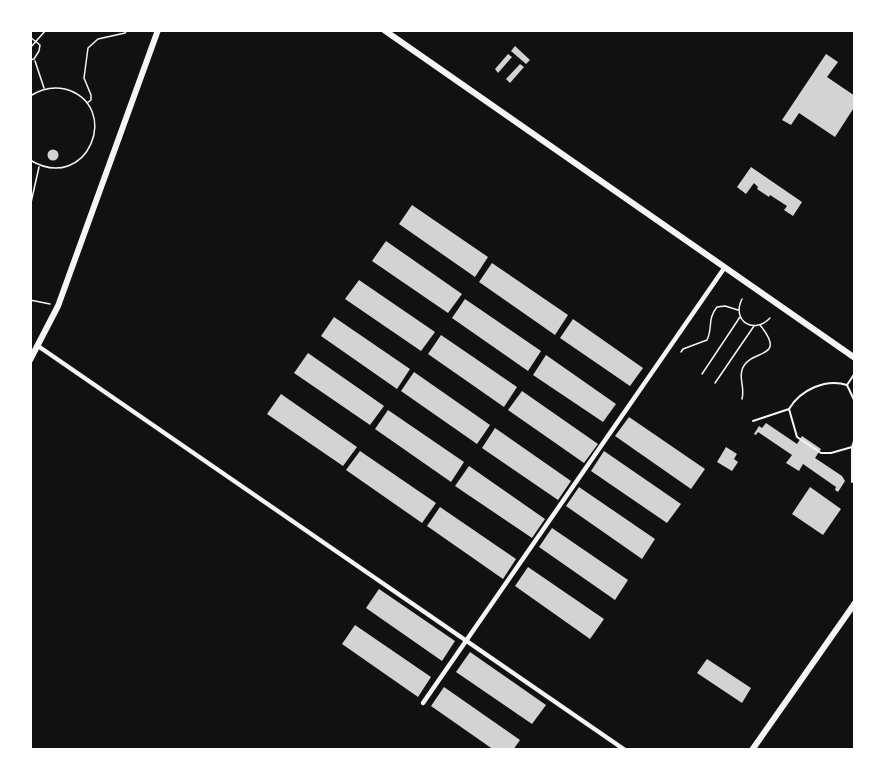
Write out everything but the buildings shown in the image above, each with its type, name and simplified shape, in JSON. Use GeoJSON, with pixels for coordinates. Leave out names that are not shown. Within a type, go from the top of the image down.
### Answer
{"type":"FeatureCollection","features":[{"type":"Feature","properties":{"kind":"street"},"geometry":{"type":"LineString","coordinates":[[30,360],[58,306],[158,30]]}},
{"type":"Feature","properties":{"kind":"street"},"geometry":{"type":"LineString","coordinates":[[384,30],[855,358]]}},
{"type":"Feature","properties":{"kind":"street"},"geometry":{"type":"LineString","coordinates":[[423,703],[725,267]]}},
{"type":"Feature","properties":{"kind":"street"},"geometry":{"type":"LineString","coordinates":[[38,346],[625,750]]}},
{"type":"Feature","properties":{"kind":"street"},"geometry":{"type":"LineString","coordinates":[[752,750],[855,603]]}},
{"type":"Feature","properties":{"kind":"lane"},"geometry":{"type":"LineString","coordinates":[[847,385],[855,373]]}},
{"type":"Feature","properties":{"kind":"lane"},"geometry":{"type":"LineString","coordinates":[[753,421],[789,409],[794,400],[828,382],[847,385],[855,402]]}},
{"type":"Feature","properties":{"kind":"lane"},"geometry":{"type":"LineString","coordinates":[[789,409],[797,437],[821,453],[831,453],[852,447]]}},
{"type":"Feature","properties":{"kind":"lane"},"geometry":{"type":"LineString","coordinates":[[852,482],[852,447],[855,438]]}},
{"type":"Feature","properties":{"kind":"path"},"geometry":{"type":"LineString","coordinates":[[30,48],[46,30]]}},
{"type":"Feature","properties":{"kind":"path"},"geometry":{"type":"LineString","coordinates":[[87,104],[91,100],[84,78],[88,48],[98,39],[125,33],[127,30]]}},
{"type":"Feature","properties":{"kind":"path"},"geometry":{"type":"LineString","coordinates":[[30,36],[40,45],[34,59],[30,60]]}},
{"type":"Feature","properties":{"kind":"path"},"geometry":{"type":"LineString","coordinates":[[34,59],[44,88]]}},
{"type":"Feature","properties":{"kind":"path"},"geometry":{"type":"LineString","coordinates":[[30,96],[44,88],[58,87],[71,91],[87,104],[95,124],[94,138],[89,150],[79,161],[67,167],[53,169],[39,166],[30,160]]}},
{"type":"Feature","properties":{"kind":"path"},"geometry":{"type":"LineString","coordinates":[[30,207],[39,166]]}},
{"type":"Feature","properties":{"kind":"path"},"geometry":{"type":"LineString","coordinates":[[742,299],[738,310],[740,317],[746,323],[754,326],[760,325],[770,318]]}},
{"type":"Feature","properties":{"kind":"path"},"geometry":{"type":"LineString","coordinates":[[30,300],[58,306]]}},
{"type":"Feature","properties":{"kind":"path"},"geometry":{"type":"LineString","coordinates":[[681,352],[683,349],[707,340],[710,334],[711,314],[717,307],[725,306],[738,310]]}},
{"type":"Feature","properties":{"kind":"path"},"geometry":{"type":"LineString","coordinates":[[702,374],[740,317]]}},
{"type":"Feature","properties":{"kind":"path"},"geometry":{"type":"LineString","coordinates":[[742,399],[744,390],[742,368],[765,353],[770,347],[768,336],[760,325]]}},
{"type":"Feature","properties":{"kind":"path"},"geometry":{"type":"LineString","coordinates":[[716,383],[754,326]]}}]}
